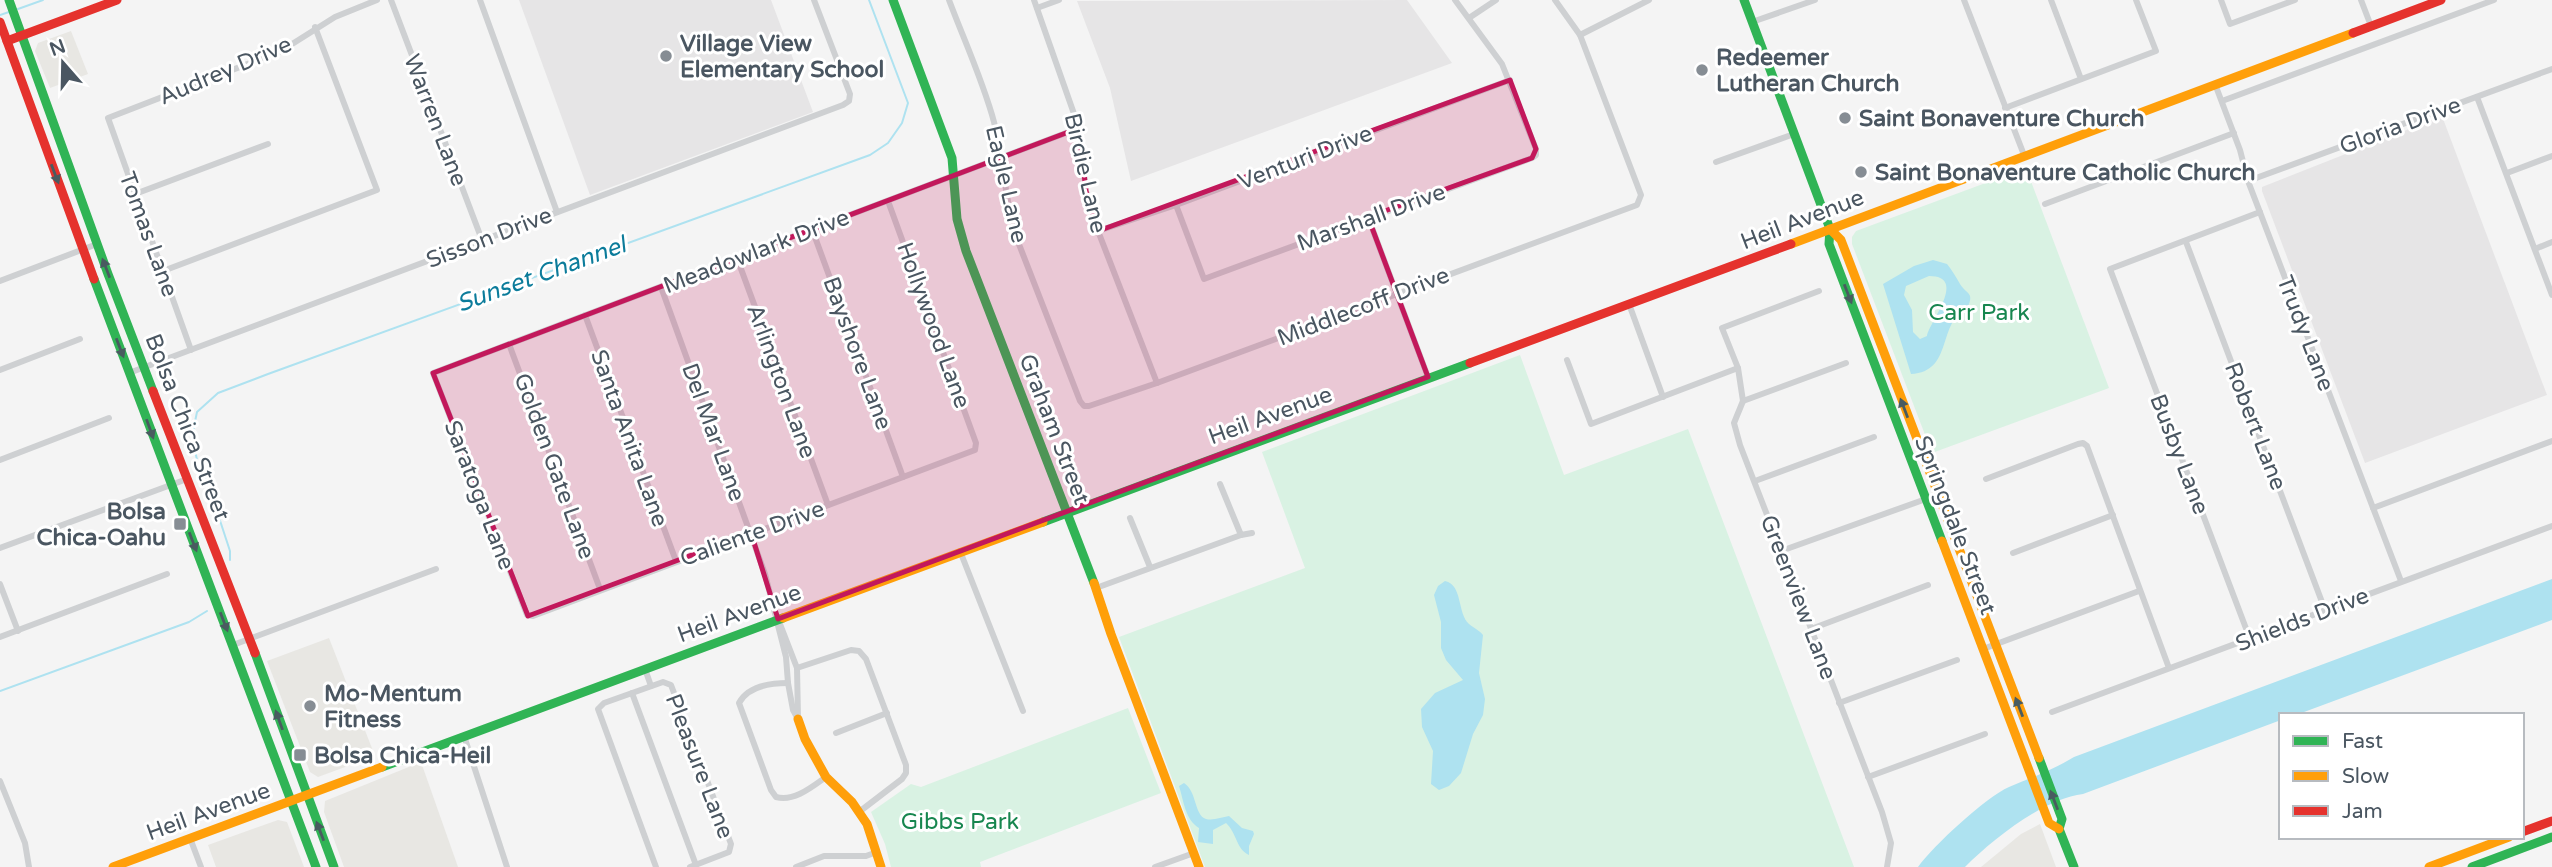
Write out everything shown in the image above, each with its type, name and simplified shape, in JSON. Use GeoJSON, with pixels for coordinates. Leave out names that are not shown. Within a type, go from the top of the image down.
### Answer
{"type":"FeatureCollection","features":[{"type":"Feature","properties":{"kind":"main road"},"geometry":{"type":"LineString","coordinates":[[3,42],[117,0]]}},
{"type":"Feature","properties":{"kind":"main road","name":"Graham Street"},"geometry":{"type":"LineString","coordinates":[[893,0],[947,143],[957,219],[966,251],[1067,511],[1199,867]]}},
{"type":"Feature","properties":{"kind":"main road","name":"Springdale Street"},"geometry":{"type":"LineString","coordinates":[[1744,0],[1830,229],[1841,240],[2062,820],[2059,828],[2074,867]]}},
{"type":"Feature","properties":{"kind":"main road","name":"Heil Avenue"},"geometry":{"type":"LineString","coordinates":[[113,867],[2441,0]]}},
{"type":"Feature","properties":{"kind":"main road","name":"Bolsa Chica Street"},"geometry":{"type":"LineString","coordinates":[[10,2],[97,244],[334,867]]}},
{"type":"Feature","properties":{"kind":"main road","name":"Bolsa Chica Street"},"geometry":{"type":"LineString","coordinates":[[1,24],[3,42],[316,867]]}},
{"type":"Feature","properties":{"kind":"main road"},"geometry":{"type":"LineString","coordinates":[[44,145],[59,139]]}},
{"type":"Feature","properties":{"kind":"main road","name":"Springdale Street"},"geometry":{"type":"LineString","coordinates":[[1830,229],[1829,244],[1925,499],[2049,823],[2059,828]]}},
{"type":"Feature","properties":{"kind":"main road"},"geometry":{"type":"LineString","coordinates":[[798,719],[805,740],[826,777],[844,793],[867,824],[881,867]]}},
{"type":"Feature","properties":{"kind":"main road"},"geometry":{"type":"LineString","coordinates":[[2524,831],[2552,821]]}},
{"type":"Feature","properties":{"kind":"main road"},"geometry":{"type":"LineString","coordinates":[[2472,867],[2552,837]]}},
{"type":"Feature","properties":{"kind":"main road"},"geometry":{"type":"LineString","coordinates":[[2429,867],[2504,839]]}},
{"type":"Feature","properties":{"kind":"street","name":"Audrey Drive"},"geometry":{"type":"LineString","coordinates":[[108,118],[281,51],[315,27],[377,0]]}},
{"type":"Feature","properties":{"kind":"street","name":"Warren Lane"},"geometry":{"type":"LineString","coordinates":[[391,0],[482,240]]}},
{"type":"Feature","properties":{"kind":"street"},"geometry":{"type":"LineString","coordinates":[[480,0],[557,212]]}},
{"type":"Feature","properties":{"kind":"street","name":"Sisson Drive"},"geometry":{"type":"LineString","coordinates":[[129,373],[843,105],[849,101],[850,94],[814,0]]}},
{"type":"Feature","properties":{"kind":"street","name":"Eagle Lane"},"geometry":{"type":"LineString","coordinates":[[948,0],[993,120],[1015,234],[1083,405]]}},
{"type":"Feature","properties":{"kind":"street","name":"Birdie Lane"},"geometry":{"type":"LineString","coordinates":[[1034,0],[1079,128],[1086,191],[1098,231],[1157,383]]}},
{"type":"Feature","properties":{"kind":"street"},"geometry":{"type":"LineString","coordinates":[[1037,8],[1059,0]]}},
{"type":"Feature","properties":{"kind":"street"},"geometry":{"type":"LineString","coordinates":[[1455,0],[1502,64],[1510,80]]}},
{"type":"Feature","properties":{"kind":"street"},"geometry":{"type":"LineString","coordinates":[[1469,19],[1496,0]]}},
{"type":"Feature","properties":{"kind":"street"},"geometry":{"type":"LineString","coordinates":[[1555,0],[1580,35],[1649,0]]}},
{"type":"Feature","properties":{"kind":"street"},"geometry":{"type":"LineString","coordinates":[[1752,22],[1815,0]]}},
{"type":"Feature","properties":{"kind":"street"},"geometry":{"type":"LineString","coordinates":[[1964,0],[2024,155]]}},
{"type":"Feature","properties":{"kind":"street"},"geometry":{"type":"LineString","coordinates":[[2051,0],[2081,79]]}},
{"type":"Feature","properties":{"kind":"street"},"geometry":{"type":"LineString","coordinates":[[2005,108],[2156,51],[2136,0]]}},
{"type":"Feature","properties":{"kind":"street"},"geometry":{"type":"LineString","coordinates":[[2221,0],[2230,24],[2295,0]]}},
{"type":"Feature","properties":{"kind":"street"},"geometry":{"type":"LineString","coordinates":[[2361,0],[2371,26]]}},
{"type":"Feature","properties":{"kind":"street"},"geometry":{"type":"LineString","coordinates":[[2222,101],[2494,0]]}},
{"type":"Feature","properties":{"kind":"street"},"geometry":{"type":"LineString","coordinates":[[163,271],[377,190],[315,27]]}},
{"type":"Feature","properties":{"kind":"street","name":"Middlecoff Drive"},"geometry":{"type":"LineString","coordinates":[[1083,405],[1089,406],[1157,383],[1637,205],[1641,195],[1580,35]]}},
{"type":"Feature","properties":{"kind":"street","name":"Gloria Drive"},"geometry":{"type":"LineString","coordinates":[[2248,181],[2552,68]]}},
{"type":"Feature","properties":{"kind":"street","name":"Marshall Drive"},"geometry":{"type":"LineString","coordinates":[[1176,205],[1204,279],[1532,158],[1536,155],[1536,149],[1510,80]]}},
{"type":"Feature","properties":{"kind":"street","name":"Venturi Drive"},"geometry":{"type":"LineString","coordinates":[[1098,231],[1176,205],[1510,80]]}},
{"type":"Feature","properties":{"kind":"street","name":"Trudy Lane"},"geometry":{"type":"LineString","coordinates":[[2215,84],[2248,181],[2401,581]]}},
{"type":"Feature","properties":{"kind":"street"},"geometry":{"type":"LineString","coordinates":[[2477,97],[2552,295]]}},
{"type":"Feature","properties":{"kind":"street","name":"Tomas Lane"},"geometry":{"type":"LineString","coordinates":[[108,118],[191,349]]}},
{"type":"Feature","properties":{"kind":"street","name":"Meadowlark Drive"},"geometry":{"type":"LineString","coordinates":[[433,373],[1079,128]]}},
{"type":"Feature","properties":{"kind":"street"},"geometry":{"type":"LineString","coordinates":[[1716,162],[1794,134]]}},
{"type":"Feature","properties":{"kind":"street"},"geometry":{"type":"LineString","coordinates":[[2045,204],[2234,134]]}},
{"type":"Feature","properties":{"kind":"street"},"geometry":{"type":"LineString","coordinates":[[135,194],[268,144]]}},
{"type":"Feature","properties":{"kind":"street"},"geometry":{"type":"LineString","coordinates":[[2507,173],[2552,156]]}},
{"type":"Feature","properties":{"kind":"street","name":"Hollywood Lane"},"geometry":{"type":"LineString","coordinates":[[888,201],[976,443],[975,450]]}},
{"type":"Feature","properties":{"kind":"street"},"geometry":{"type":"LineString","coordinates":[[2186,242],[2260,212]]}},
{"type":"Feature","properties":{"kind":"street"},"geometry":{"type":"LineString","coordinates":[[1368,218],[1427,377]]}},
{"type":"Feature","properties":{"kind":"street","name":"Bayshore Lane"},"geometry":{"type":"LineString","coordinates":[[812,229],[903,477]]}},
{"type":"Feature","properties":{"kind":"street","name":"Busby Lane"},"geometry":{"type":"LineString","coordinates":[[2186,242],[2110,269],[2250,639]]}},
{"type":"Feature","properties":{"kind":"street","name":"Robert Lane"},"geometry":{"type":"LineString","coordinates":[[2186,242],[2325,610]]}},
{"type":"Feature","properties":{"kind":"street"},"geometry":{"type":"LineString","coordinates":[[2535,248],[2552,242]]}},
{"type":"Feature","properties":{"kind":"street"},"geometry":{"type":"LineString","coordinates":[[0,281],[97,244]]}},
{"type":"Feature","properties":{"kind":"street","name":"Arlington Lane"},"geometry":{"type":"LineString","coordinates":[[737,258],[828,505]]}},
{"type":"Feature","properties":{"kind":"street","name":"Del Mar Lane"},"geometry":{"type":"LineString","coordinates":[[661,287],[751,533],[778,619]]}},
{"type":"Feature","properties":{"kind":"street","name":"Greenview Lane"},"geometry":{"type":"LineString","coordinates":[[1819,291],[1722,328],[1738,368],[1743,401],[1734,423],[1740,446],[1868,777],[1891,843],[1887,867]]}},
{"type":"Feature","properties":{"kind":"street"},"geometry":{"type":"LineString","coordinates":[[1629,304],[1663,397]]}},
{"type":"Feature","properties":{"kind":"street","name":"Santa Anita Lane"},"geometry":{"type":"LineString","coordinates":[[585,315],[676,561]]}},
{"type":"Feature","properties":{"kind":"street"},"geometry":{"type":"LineString","coordinates":[[0,370],[80,339]]}},
{"type":"Feature","properties":{"kind":"street","name":"Golden Gate Lane"},"geometry":{"type":"LineString","coordinates":[[509,344],[600,589]]}},
{"type":"Feature","properties":{"kind":"street"},"geometry":{"type":"LineString","coordinates":[[1567,360],[1591,424],[1738,368]]}},
{"type":"Feature","properties":{"kind":"street"},"geometry":{"type":"LineString","coordinates":[[1743,401],[1846,363]]}},
{"type":"Feature","properties":{"kind":"street","name":"Saratoga Lane"},"geometry":{"type":"LineString","coordinates":[[433,373],[525,612],[529,616]]}},
{"type":"Feature","properties":{"kind":"street"},"geometry":{"type":"LineString","coordinates":[[0,460],[110,418]]}},
{"type":"Feature","properties":{"kind":"street"},"geometry":{"type":"LineString","coordinates":[[1755,481],[1874,437]]}},
{"type":"Feature","properties":{"kind":"street"},"geometry":{"type":"LineString","coordinates":[[2373,508],[2552,441]]}},
{"type":"Feature","properties":{"kind":"street"},"geometry":{"type":"LineString","coordinates":[[1986,479],[2083,443],[2087,446],[2169,668]]}},
{"type":"Feature","properties":{"kind":"street","name":"Caliente Drive"},"geometry":{"type":"LineString","coordinates":[[529,616],[975,450]]}},
{"type":"Feature","properties":{"kind":"street"},"geometry":{"type":"LineString","coordinates":[[0,548],[187,479]]}},
{"type":"Feature","properties":{"kind":"street"},"geometry":{"type":"LineString","coordinates":[[1220,484],[1241,535]]}},
{"type":"Feature","properties":{"kind":"street"},"geometry":{"type":"LineString","coordinates":[[1781,551],[1937,495]]}},
{"type":"Feature","properties":{"kind":"street"},"geometry":{"type":"LineString","coordinates":[[2013,553],[2113,515]]}},
{"type":"Feature","properties":{"kind":"street"},"geometry":{"type":"LineString","coordinates":[[1130,518],[1150,567]]}},
{"type":"Feature","properties":{"kind":"street","name":"Shields Drive"},"geometry":{"type":"LineString","coordinates":[[2052,712],[2552,526]]}},
{"type":"Feature","properties":{"kind":"street"},"geometry":{"type":"LineString","coordinates":[[1096,588],[1252,533]]}},
{"type":"Feature","properties":{"kind":"street"},"geometry":{"type":"LineString","coordinates":[[960,551],[1023,711]]}},
{"type":"Feature","properties":{"kind":"street"},"geometry":{"type":"LineString","coordinates":[[233,645],[436,569]]}},
{"type":"Feature","properties":{"kind":"street"},"geometry":{"type":"LineString","coordinates":[[0,637],[167,574]]}},
{"type":"Feature","properties":{"kind":"street"},"geometry":{"type":"LineString","coordinates":[[0,584],[18,631]]}},
{"type":"Feature","properties":{"kind":"street"},"geometry":{"type":"LineString","coordinates":[[1811,629],[1928,585]]}},
{"type":"Feature","properties":{"kind":"street"},"geometry":{"type":"LineString","coordinates":[[1983,649],[2140,591]]}},
{"type":"Feature","properties":{"kind":"street"},"geometry":{"type":"LineString","coordinates":[[778,619],[797,668],[798,719]]}},
{"type":"Feature","properties":{"kind":"street"},"geometry":{"type":"LineString","coordinates":[[778,619],[793,710],[798,719]]}},
{"type":"Feature","properties":{"kind":"street"},"geometry":{"type":"LineString","coordinates":[[797,668],[851,650],[859,651],[866,659],[906,765],[906,774],[859,812]]}},
{"type":"Feature","properties":{"kind":"street"},"geometry":{"type":"LineString","coordinates":[[1839,703],[1957,660]]}},
{"type":"Feature","properties":{"kind":"street"},"geometry":{"type":"LineString","coordinates":[[645,669],[651,686]]}},
{"type":"Feature","properties":{"kind":"street","name":"Pleasure Lane"},"geometry":{"type":"LineString","coordinates":[[656,867],[598,709],[604,703],[663,682],[671,685],[731,844],[729,852],[693,866]]}},
{"type":"Feature","properties":{"kind":"street"},"geometry":{"type":"LineString","coordinates":[[788,683],[772,683],[750,691],[742,697],[739,706],[771,790],[776,797],[783,799],[794,796],[826,777]]}},
{"type":"Feature","properties":{"kind":"street"},"geometry":{"type":"LineString","coordinates":[[632,693],[693,866]]}},
{"type":"Feature","properties":{"kind":"street"},"geometry":{"type":"LineString","coordinates":[[836,733],[887,713]]}},
{"type":"Feature","properties":{"kind":"street"},"geometry":{"type":"LineString","coordinates":[[1868,777],[1985,734]]}},
{"type":"Feature","properties":{"kind":"street"},"geometry":{"type":"LineString","coordinates":[[464,736],[507,867]]}},
{"type":"Feature","properties":{"kind":"street"},"geometry":{"type":"LineString","coordinates":[[0,780],[25,843],[29,867]]}},
{"type":"Feature","properties":{"kind":"street"},"geometry":{"type":"LineString","coordinates":[[190,838],[201,867]]}},
{"type":"Feature","properties":{"kind":"street"},"geometry":{"type":"LineString","coordinates":[[796,867],[824,856],[866,856],[877,852]]}},
{"type":"Feature","properties":{"kind":"street"},"geometry":{"type":"LineString","coordinates":[[1155,867],[1194,853]]}},
{"type":"Feature","properties":{"kind":"highlighted area"},"geometry":{"type":"Polygon","coordinates":[[[1510,80],[1536,149],[1532,158],[1368,217],[1428,377],[778,619],[751,533],[528,616],[433,373],[1079,128],[1086,191],[1098,231],[1510,80]]]}},
{"type":"Feature","properties":{"kind":"shaded area","name":"Village View Elementary School"},"geometry":{"type":"Polygon","coordinates":[[[519,0],[771,0],[813,112],[590,195],[519,0]]]}},
{"type":"Feature","properties":{"kind":"shaded area"},"geometry":{"type":"Polygon","coordinates":[[[1407,0],[1452,63],[1131,181],[1110,88],[1077,1],[1407,0]]]}},
{"type":"Feature","properties":{"kind":"shaded area"},"geometry":{"type":"Polygon","coordinates":[[[71,31],[88,74],[50,88],[35,51],[38,43],[71,31]]]}},
{"type":"Feature","properties":{"kind":"shaded area"},"geometry":{"type":"Polygon","coordinates":[[[2442,116],[2547,395],[2365,463],[2262,187],[2442,116]]]}},
{"type":"Feature","properties":{"kind":"shaded area"},"geometry":{"type":"Polygon","coordinates":[[[329,638],[375,756],[318,777],[310,772],[267,661],[329,638]]]}},
{"type":"Feature","properties":{"kind":"shaded area"},"geometry":{"type":"Polygon","coordinates":[[[421,762],[458,867],[344,867],[324,812],[325,801],[421,762]]]}},
{"type":"Feature","properties":{"kind":"shaded area"},"geometry":{"type":"Polygon","coordinates":[[[278,820],[287,822],[304,867],[216,867],[208,845],[278,820]]]}},
{"type":"Feature","properties":{"kind":"shaded area"},"geometry":{"type":"Polygon","coordinates":[[[2040,824],[2056,867],[1981,867],[2021,834],[2040,824]]]}},
{"type":"Feature","properties":{"kind":"green space","name":"Carr Park"},"geometry":{"type":"Polygon","coordinates":[[[2026,168],[2109,388],[1932,453],[1852,244],[1852,237],[1856,231],[2026,168]]]}},
{"type":"Feature","properties":{"kind":"green space"},"geometry":{"type":"Polygon","coordinates":[[[1520,355],[1564,475],[1688,429],[1854,867],[1205,867],[1119,637],[1305,568],[1262,452],[1520,355]]]}},
{"type":"Feature","properties":{"kind":"green space","name":"Gibbs Park"},"geometry":{"type":"Polygon","coordinates":[[[1128,708],[1161,793],[980,862],[981,867],[891,867],[885,844],[871,812],[911,784],[921,787],[1128,708]]]}},
{"type":"Feature","properties":{"kind":"water"},"geometry":{"type":"Polygon","coordinates":[[[1933,260],[1947,264],[1970,299],[1967,309],[1958,315],[1952,324],[1934,365],[1925,371],[1911,374],[1883,284],[1914,266],[1933,260]],[[1929,276],[1906,286],[1904,295],[1912,310],[1913,332],[1920,339],[1927,336],[1944,300],[1946,283],[1940,278],[1929,276]]]}},
{"type":"Feature","properties":{"kind":"water"},"geometry":{"type":"Polygon","coordinates":[[[2552,579],[2552,620],[2301,713],[2279,713],[2279,721],[2083,794],[2068,797],[2019,822],[1965,867],[1918,867],[1947,835],[1999,792],[2074,757],[2552,579]]]}},
{"type":"Feature","properties":{"kind":"water"},"geometry":{"type":"Polygon","coordinates":[[[1445,581],[1455,588],[1465,619],[1483,635],[1479,673],[1485,699],[1483,715],[1473,734],[1461,773],[1449,786],[1439,790],[1431,784],[1433,751],[1422,727],[1421,709],[1435,693],[1463,680],[1446,660],[1441,648],[1441,622],[1434,595],[1438,586],[1445,581]]]}},
{"type":"Feature","properties":{"kind":"water"},"geometry":{"type":"Polygon","coordinates":[[[1184,783],[1191,791],[1202,817],[1212,820],[1229,816],[1242,828],[1253,831],[1249,855],[1241,849],[1226,823],[1213,830],[1213,844],[1198,842],[1199,828],[1188,815],[1179,786],[1184,783]]]}},
{"type":"Feature","properties":{"kind":"waterway"},"geometry":{"type":"LineString","coordinates":[[18,9],[43,0]]}},
{"type":"Feature","properties":{"kind":"waterway","name":"Sunset Channel"},"geometry":{"type":"LineString","coordinates":[[230,560],[230,551],[207,481],[197,460],[192,436],[197,412],[218,393],[870,155],[888,143],[902,123],[908,103],[869,0]]}},
{"type":"Feature","properties":{"kind":"waterway"},"geometry":{"type":"LineString","coordinates":[[0,15],[9,12]]}},
{"type":"Feature","properties":{"kind":"waterway","name":"Sunset Channel"},"geometry":{"type":"LineString","coordinates":[[0,691],[189,622],[207,611]]}},
{"type":"Feature","properties":{"kind":"traffic: fast"},"geometry":{"type":"LineString","coordinates":[[9,0],[153,391]]}},
{"type":"Feature","properties":{"kind":"traffic: fast"},"geometry":{"type":"LineString","coordinates":[[893,0],[952,158],[957,219],[966,251],[1094,583]]}},
{"type":"Feature","properties":{"kind":"traffic: fast"},"geometry":{"type":"LineString","coordinates":[[1744,0],[1830,229],[1829,244],[1942,541]]}},
{"type":"Feature","properties":{"kind":"traffic: fast"},"geometry":{"type":"LineString","coordinates":[[94,279],[316,867]]}},
{"type":"Feature","properties":{"kind":"traffic: fast"},"geometry":{"type":"LineString","coordinates":[[1043,522],[1470,363]]}},
{"type":"Feature","properties":{"kind":"traffic: fast"},"geometry":{"type":"LineString","coordinates":[[382,767],[783,618]]}},
{"type":"Feature","properties":{"kind":"traffic: fast"},"geometry":{"type":"LineString","coordinates":[[255,653],[334,867]]}},
{"type":"Feature","properties":{"kind":"traffic: fast"},"geometry":{"type":"LineString","coordinates":[[2039,758],[2062,819],[2059,829],[2074,867]]}},
{"type":"Feature","properties":{"kind":"traffic: fast"},"geometry":{"type":"LineString","coordinates":[[2472,867],[2552,837]]}},
{"type":"Feature","properties":{"kind":"traffic: slow"},"geometry":{"type":"LineString","coordinates":[[1791,244],[2353,33]]}},
{"type":"Feature","properties":{"kind":"traffic: slow"},"geometry":{"type":"LineString","coordinates":[[1830,229],[1841,240],[2039,758]]}},
{"type":"Feature","properties":{"kind":"traffic: slow"},"geometry":{"type":"LineString","coordinates":[[783,618],[1043,522]]}},
{"type":"Feature","properties":{"kind":"traffic: slow"},"geometry":{"type":"LineString","coordinates":[[1942,541],[2049,823],[2059,829]]}},
{"type":"Feature","properties":{"kind":"traffic: slow"},"geometry":{"type":"LineString","coordinates":[[1094,583],[1199,867]]}},
{"type":"Feature","properties":{"kind":"traffic: slow"},"geometry":{"type":"LineString","coordinates":[[798,719],[805,739],[826,777],[852,802],[867,824],[881,867]]}},
{"type":"Feature","properties":{"kind":"traffic: slow"},"geometry":{"type":"LineString","coordinates":[[113,867],[382,767]]}},
{"type":"Feature","properties":{"kind":"traffic: slow"},"geometry":{"type":"LineString","coordinates":[[2429,867],[2504,839]]}},
{"type":"Feature","properties":{"kind":"traffic: jam"},"geometry":{"type":"LineString","coordinates":[[7,41],[117,0]]}},
{"type":"Feature","properties":{"kind":"traffic: jam"},"geometry":{"type":"LineString","coordinates":[[2353,33],[2441,0]]}},
{"type":"Feature","properties":{"kind":"traffic: jam"},"geometry":{"type":"LineString","coordinates":[[0,22],[94,279]]}},
{"type":"Feature","properties":{"kind":"traffic: jam"},"geometry":{"type":"LineString","coordinates":[[1470,363],[1791,244]]}},
{"type":"Feature","properties":{"kind":"traffic: jam"},"geometry":{"type":"LineString","coordinates":[[153,391],[255,653]]}},
{"type":"Feature","properties":{"kind":"traffic: jam"},"geometry":{"type":"LineString","coordinates":[[2524,831],[2552,821]]}},
{"type":"Feature","properties":{"kind":"place","name":"Village View Elementary School"},"geometry":{"type":"Point","coordinates":[666,56]}},
{"type":"Feature","properties":{"kind":"place","name":"Redeemer Lutheran Church"},"geometry":{"type":"Point","coordinates":[1702,70]}},
{"type":"Feature","properties":{"kind":"place","name":"Saint Bonaventure Church"},"geometry":{"type":"Point","coordinates":[1845,118]}},
{"type":"Feature","properties":{"kind":"place","name":"Saint Bonaventure Catholic Church"},"geometry":{"type":"Point","coordinates":[1861,172]}},
{"type":"Feature","properties":{"kind":"place","name":"Bolsa Chica-Oahu"},"geometry":{"type":"Point","coordinates":[180,524]}},
{"type":"Feature","properties":{"kind":"place","name":"Mo-Mentum Fitness"},"geometry":{"type":"Point","coordinates":[310,706]}},
{"type":"Feature","properties":{"kind":"place","name":"Bolsa Chica-Heil"},"geometry":{"type":"Point","coordinates":[300,755]}}]}
